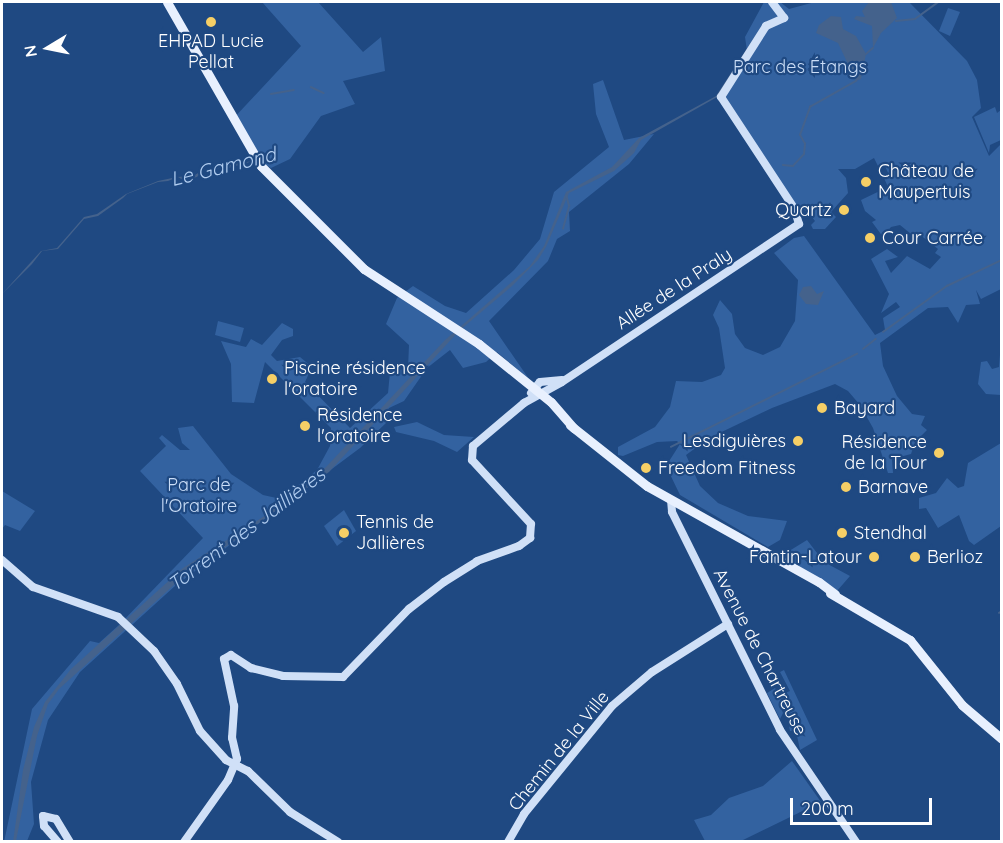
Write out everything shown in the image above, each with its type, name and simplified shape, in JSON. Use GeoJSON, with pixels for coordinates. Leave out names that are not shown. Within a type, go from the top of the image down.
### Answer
{"type":"FeatureCollection","features":[{"type":"Feature","properties":{"kind":"main road"},"geometry":{"type":"LineString","coordinates":[[167,2],[261,166],[367,271],[459,330],[519,378],[623,469],[671,500],[732,533],[910,640],[962,705],[1002,739]]}},
{"type":"Feature","properties":{"kind":"street","name":"Allée de la Praly"},"geometry":{"type":"LineString","coordinates":[[235,765],[234,705],[222,663],[227,656],[284,676],[343,677],[409,609],[444,582],[477,561],[519,546],[530,538],[533,531],[524,512],[472,460],[471,450],[535,392],[566,379],[799,224],[794,208],[721,97],[766,26],[783,16],[772,2]]}},
{"type":"Feature","properties":{"kind":"street","name":"Avenue de Chartreuse"},"geometry":{"type":"LineString","coordinates":[[671,500],[672,512],[780,730],[856,842]]}},
{"type":"Feature","properties":{"kind":"street"},"geometry":{"type":"LineString","coordinates":[[2,560],[33,587],[124,622],[154,651],[177,684],[200,731],[235,765],[248,771],[290,812],[339,842]]}},
{"type":"Feature","properties":{"kind":"street","name":"Chemin de la Ville"},"geometry":{"type":"LineString","coordinates":[[508,842],[524,814],[612,706],[652,672],[728,624]]}},
{"type":"Feature","properties":{"kind":"street"},"geometry":{"type":"LineString","coordinates":[[184,842],[235,765]]}},
{"type":"Feature","properties":{"kind":"street"},"geometry":{"type":"LineString","coordinates":[[58,842],[44,826],[43,816],[57,819],[70,842]]}},
{"type":"Feature","properties":{"kind":"green space"},"geometry":{"type":"Polygon","coordinates":[[[262,2],[318,2],[363,52],[381,37],[385,71],[343,81],[355,104],[321,116],[290,159],[271,168],[252,156],[232,120],[301,46],[262,2]]]}},
{"type":"Feature","properties":{"kind":"green space","name":"Parc des Étangs"},"geometry":{"type":"Polygon","coordinates":[[[764,2],[780,2],[789,9],[815,2],[909,2],[967,61],[977,80],[981,108],[972,117],[989,156],[1002,143],[1001,289],[981,299],[976,290],[980,304],[966,305],[958,323],[948,307],[928,308],[880,343],[883,366],[897,396],[912,414],[925,416],[921,425],[927,430],[915,442],[911,454],[892,459],[893,473],[888,473],[873,428],[860,405],[848,391],[835,384],[772,408],[709,438],[686,455],[700,486],[718,503],[748,516],[787,521],[780,540],[768,547],[680,495],[666,466],[680,444],[677,441],[657,442],[623,456],[618,455],[618,447],[655,427],[670,407],[676,381],[702,382],[721,375],[725,368],[719,328],[713,315],[720,300],[732,314],[735,334],[745,348],[763,355],[780,347],[795,321],[798,280],[774,253],[794,238],[804,236],[875,335],[885,330],[883,318],[900,307],[896,302],[881,313],[889,294],[871,259],[887,249],[898,257],[885,261],[891,273],[907,256],[930,269],[941,257],[935,253],[938,249],[919,234],[916,238],[900,225],[891,227],[883,237],[872,222],[876,220],[865,211],[861,200],[888,187],[884,178],[889,175],[885,166],[879,168],[874,158],[855,169],[838,169],[846,178],[848,193],[831,212],[836,217],[825,229],[813,229],[811,225],[815,221],[808,212],[791,203],[725,99],[747,51],[745,37],[764,2]]]}},
{"type":"Feature","properties":{"kind":"green space"},"geometry":{"type":"Polygon","coordinates":[[[948,8],[960,12],[950,36],[939,31],[948,8]]]}},
{"type":"Feature","properties":{"kind":"green space","name":"Parc de l'Oratoire"},"geometry":{"type":"Polygon","coordinates":[[[603,80],[624,140],[654,134],[629,164],[569,212],[570,231],[557,239],[548,261],[489,321],[529,379],[497,352],[486,362],[463,368],[450,350],[427,368],[404,401],[389,408],[386,423],[360,448],[175,586],[80,672],[48,720],[31,782],[34,824],[27,841],[4,842],[32,709],[90,641],[99,643],[119,625],[203,538],[140,471],[166,446],[159,438],[162,435],[180,450],[190,450],[182,443],[178,428],[193,426],[231,474],[263,495],[281,499],[317,470],[330,446],[331,428],[265,362],[254,403],[232,402],[231,364],[221,341],[246,347],[251,339],[262,345],[282,323],[293,329],[293,336],[282,340],[271,355],[277,361],[300,357],[312,367],[305,382],[350,428],[388,393],[390,372],[408,368],[409,345],[386,324],[397,298],[413,286],[445,306],[466,313],[514,270],[540,239],[554,192],[609,147],[596,114],[593,84],[603,80]]]}},
{"type":"Feature","properties":{"kind":"green space"},"geometry":{"type":"Polygon","coordinates":[[[995,107],[997,113],[1001,110],[1001,140],[990,145],[989,153],[974,117],[995,107]]]}},
{"type":"Feature","properties":{"kind":"green space"},"geometry":{"type":"Polygon","coordinates":[[[218,321],[244,328],[240,342],[215,335],[218,321]]]}},
{"type":"Feature","properties":{"kind":"green space"},"geometry":{"type":"Polygon","coordinates":[[[1001,342],[1001,395],[986,394],[978,384],[981,362],[987,361],[992,369],[999,367],[1001,342]]]}},
{"type":"Feature","properties":{"kind":"green space"},"geometry":{"type":"Polygon","coordinates":[[[417,422],[444,435],[474,437],[457,452],[434,441],[396,432],[394,427],[417,422]]]}},
{"type":"Feature","properties":{"kind":"green space"},"geometry":{"type":"Polygon","coordinates":[[[1001,443],[1001,526],[974,545],[969,541],[959,515],[938,528],[926,508],[919,509],[919,498],[936,493],[947,478],[958,488],[964,486],[968,463],[1001,443]]]}},
{"type":"Feature","properties":{"kind":"green space"},"geometry":{"type":"Polygon","coordinates":[[[2,491],[35,511],[20,531],[5,525],[2,529],[2,491]]]}},
{"type":"Feature","properties":{"kind":"green space"},"geometry":{"type":"Polygon","coordinates":[[[344,510],[356,531],[337,546],[324,526],[344,510]]]}},
{"type":"Feature","properties":{"kind":"green space"},"geometry":{"type":"Polygon","coordinates":[[[807,540],[824,562],[850,576],[837,591],[781,556],[807,540]]]}},
{"type":"Feature","properties":{"kind":"green space"},"geometry":{"type":"Polygon","coordinates":[[[784,670],[817,740],[800,750],[796,731],[790,731],[789,726],[800,721],[796,713],[789,714],[784,700],[779,704],[783,713],[780,719],[767,693],[775,688],[780,695],[790,691],[780,672],[784,670]]]}},
{"type":"Feature","properties":{"kind":"green space"},"geometry":{"type":"Polygon","coordinates":[[[792,761],[821,802],[741,841],[705,841],[694,820],[711,815],[729,798],[763,786],[792,761]]]}},
{"type":"Feature","properties":{"kind":"water"},"geometry":{"type":"Polygon","coordinates":[[[869,2],[891,2],[897,18],[881,33],[873,48],[872,26],[854,19],[856,16],[865,17],[862,11],[869,2]]]}},
{"type":"Feature","properties":{"kind":"water","name":"Torrent des Jaillières"},"geometry":{"type":"Polygon","coordinates":[[[780,15],[767,24],[719,96],[641,140],[634,153],[614,171],[569,193],[546,247],[538,260],[512,286],[459,331],[329,472],[175,584],[59,689],[48,704],[37,736],[16,841],[13,842],[23,770],[34,727],[45,702],[71,669],[183,568],[263,517],[326,467],[445,340],[530,266],[544,246],[566,192],[612,167],[639,138],[716,96],[757,33],[768,22],[780,15]]]}},
{"type":"Feature","properties":{"kind":"water"},"geometry":{"type":"Polygon","coordinates":[[[831,16],[841,17],[843,29],[856,36],[866,54],[861,79],[856,81],[838,43],[816,33],[819,25],[831,16]]]}},
{"type":"Feature","properties":{"kind":"water","name":"Le Gamond"},"geometry":{"type":"Polygon","coordinates":[[[253,161],[226,169],[220,167],[213,171],[220,166],[253,161]]]}},
{"type":"Feature","properties":{"kind":"water"},"geometry":{"type":"Polygon","coordinates":[[[203,170],[197,177],[183,180],[178,177],[127,194],[98,216],[84,219],[58,249],[42,251],[2,294],[41,251],[57,248],[84,217],[97,214],[126,194],[158,181],[177,177],[193,176],[203,170]]]}},
{"type":"Feature","properties":{"kind":"water"},"geometry":{"type":"Polygon","coordinates":[[[811,286],[817,294],[824,291],[818,305],[806,304],[799,295],[803,287],[811,286]]]}},
{"type":"Feature","properties":{"kind":"waterway"},"geometry":{"type":"LineString","coordinates":[[896,21],[915,19],[938,2]]}},
{"type":"Feature","properties":{"kind":"waterway"},"geometry":{"type":"LineString","coordinates":[[866,54],[873,48]]}},
{"type":"Feature","properties":{"kind":"waterway"},"geometry":{"type":"LineString","coordinates":[[783,165],[793,166],[804,154],[805,144],[800,135],[810,107],[856,81]]}},
{"type":"Feature","properties":{"kind":"waterway"},"geometry":{"type":"LineString","coordinates":[[311,87],[324,93]]}},
{"type":"Feature","properties":{"kind":"waterway"},"geometry":{"type":"LineString","coordinates":[[271,94],[294,90]]}},
{"type":"Feature","properties":{"kind":"waterway"},"geometry":{"type":"LineString","coordinates":[[563,229],[569,206],[566,195]]}},
{"type":"Feature","properties":{"kind":"waterway"},"geometry":{"type":"LineString","coordinates":[[883,332],[947,286],[1002,260]]}},
{"type":"Feature","properties":{"kind":"waterway"},"geometry":{"type":"LineString","coordinates":[[863,349],[876,339]]}},
{"type":"Feature","properties":{"kind":"waterway"},"geometry":{"type":"LineString","coordinates":[[671,447],[857,354]]}},
{"type":"Feature","properties":{"kind":"place","name":"EHPAD Lucie Pellat"},"geometry":{"type":"Point","coordinates":[211,22]}},
{"type":"Feature","properties":{"kind":"place","name":"Château de Maupertuis"},"geometry":{"type":"Point","coordinates":[866,182]}},
{"type":"Feature","properties":{"kind":"place","name":"Quartz"},"geometry":{"type":"Point","coordinates":[844,210]}},
{"type":"Feature","properties":{"kind":"place","name":"Cour Carrée"},"geometry":{"type":"Point","coordinates":[870,238]}},
{"type":"Feature","properties":{"kind":"place","name":"Piscine résidence l'oratoire"},"geometry":{"type":"Point","coordinates":[272,379]}},
{"type":"Feature","properties":{"kind":"place","name":"Bayard"},"geometry":{"type":"Point","coordinates":[822,408]}},
{"type":"Feature","properties":{"kind":"place","name":"Résidence l'oratoire"},"geometry":{"type":"Point","coordinates":[305,426]}},
{"type":"Feature","properties":{"kind":"place","name":"Lesdiguières"},"geometry":{"type":"Point","coordinates":[798,441]}},
{"type":"Feature","properties":{"kind":"place","name":"Résidence de la Tour"},"geometry":{"type":"Point","coordinates":[939,453]}},
{"type":"Feature","properties":{"kind":"place","name":"Freedom Fitness"},"geometry":{"type":"Point","coordinates":[646,468]}},
{"type":"Feature","properties":{"kind":"place","name":"Barnave"},"geometry":{"type":"Point","coordinates":[846,487]}},
{"type":"Feature","properties":{"kind":"place","name":"Tennis de Jallières"},"geometry":{"type":"Point","coordinates":[344,533]}},
{"type":"Feature","properties":{"kind":"place","name":"Stendhal"},"geometry":{"type":"Point","coordinates":[842,533]}},
{"type":"Feature","properties":{"kind":"place","name":"Fantin-Latour"},"geometry":{"type":"Point","coordinates":[874,557]}},
{"type":"Feature","properties":{"kind":"place","name":"Berlioz"},"geometry":{"type":"Point","coordinates":[915,557]}}]}
